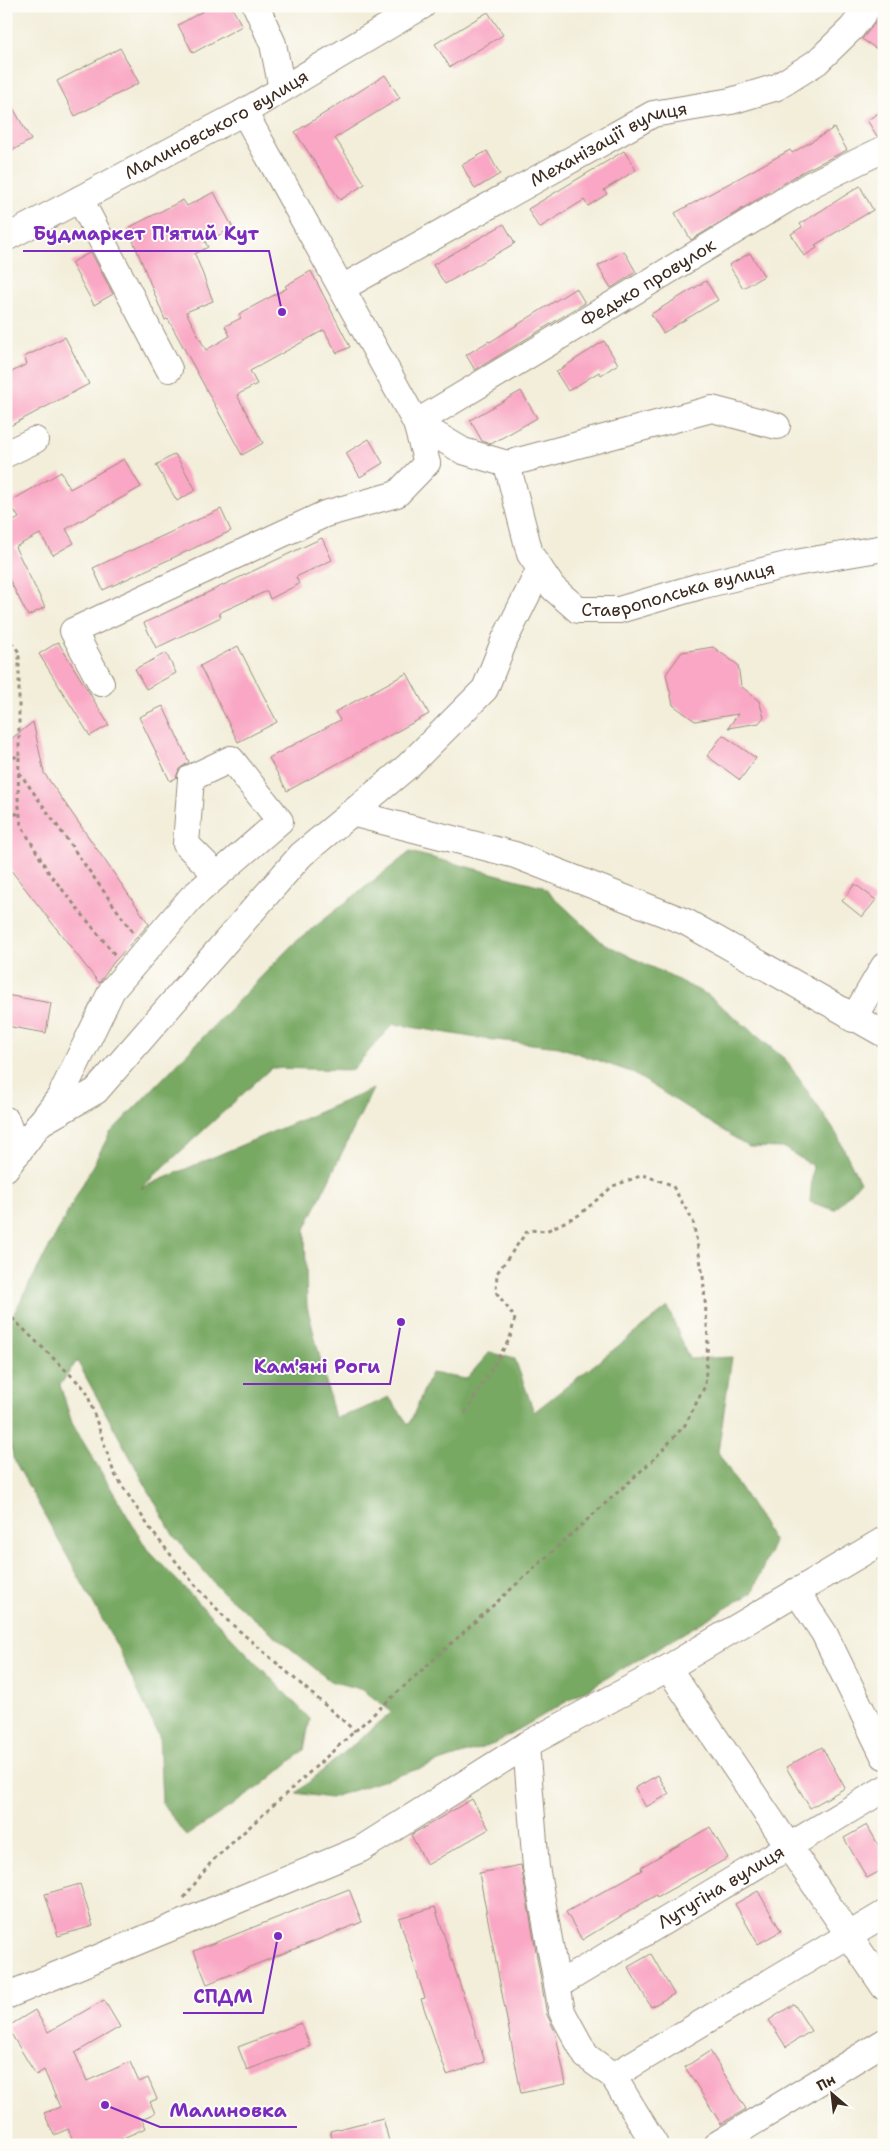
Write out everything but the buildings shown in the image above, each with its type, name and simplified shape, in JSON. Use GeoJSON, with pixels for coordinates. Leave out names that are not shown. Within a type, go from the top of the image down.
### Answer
{"type":"FeatureCollection","features":[{"type":"Feature","properties":{"kind":"street"},"geometry":{"type":"LineString","coordinates":[[256,6],[274,44],[282,89]]}},
{"type":"Feature","properties":{"kind":"street","name":"Малиновського вулиця"},"geometry":{"type":"LineString","coordinates":[[6,238],[244,112],[422,6]]}},
{"type":"Feature","properties":{"kind":"street","name":"Механізації вулиця"},"geometry":{"type":"LineString","coordinates":[[342,288],[653,114],[731,101],[777,87],[817,62],[852,28],[869,6]]}},
{"type":"Feature","properties":{"kind":"street"},"geometry":{"type":"LineString","coordinates":[[244,112],[416,423],[427,463]]}},
{"type":"Feature","properties":{"kind":"street","name":"Федько провулок"},"geometry":{"type":"LineString","coordinates":[[416,423],[812,184],[884,149]]}},
{"type":"Feature","properties":{"kind":"street"},"geometry":{"type":"LineString","coordinates":[[80,199],[169,369]]}},
{"type":"Feature","properties":{"kind":"street"},"geometry":{"type":"LineString","coordinates":[[416,423],[462,451],[507,464],[712,409],[777,426]]}},
{"type":"Feature","properties":{"kind":"street"},"geometry":{"type":"LineString","coordinates":[[6,454],[35,440]]}},
{"type":"Feature","properties":{"kind":"street"},"geometry":{"type":"LineString","coordinates":[[101,683],[66,633],[325,514],[398,494],[427,463],[462,451]]}},
{"type":"Feature","properties":{"kind":"street","name":"Ставрополська вулиця"},"geometry":{"type":"LineString","coordinates":[[507,464],[530,554],[554,588],[578,610],[619,610],[700,586],[795,563],[884,548]]}},
{"type":"Feature","properties":{"kind":"street"},"geometry":{"type":"LineString","coordinates":[[40,1123],[96,1091],[301,855],[408,766],[485,689],[505,639],[540,569]]}},
{"type":"Feature","properties":{"kind":"street"},"geometry":{"type":"LineString","coordinates":[[352,813],[515,855],[686,922],[884,1034]]}},
{"type":"Feature","properties":{"kind":"street"},"geometry":{"type":"LineString","coordinates":[[12,1161],[60,1097],[112,990],[191,898],[218,875]]}},
{"type":"Feature","properties":{"kind":"street"},"geometry":{"type":"LineString","coordinates":[[853,1018],[884,966]]}},
{"type":"Feature","properties":{"kind":"street"},"geometry":{"type":"LineString","coordinates":[[6,1120],[12,1161]]}},
{"type":"Feature","properties":{"kind":"street"},"geometry":{"type":"LineString","coordinates":[[6,1996],[361,1849],[526,1746],[668,1668],[884,1540]]}},
{"type":"Feature","properties":{"kind":"street"},"geometry":{"type":"LineString","coordinates":[[796,1591],[824,1633],[884,1756]]}},
{"type":"Feature","properties":{"kind":"street"},"geometry":{"type":"LineString","coordinates":[[668,1668],[884,1987]]}},
{"type":"Feature","properties":{"kind":"street"},"geometry":{"type":"LineString","coordinates":[[526,1746],[536,1867],[562,2012],[586,2056],[613,2076],[655,2145]]}},
{"type":"Feature","properties":{"kind":"street","name":"Лутугіна вулиця"},"geometry":{"type":"LineString","coordinates":[[558,1985],[884,1789]]}},
{"type":"Feature","properties":{"kind":"street"},"geometry":{"type":"LineString","coordinates":[[613,2076],[884,1914]]}},
{"type":"Feature","properties":{"kind":"street"},"geometry":{"type":"LineString","coordinates":[[716,2145],[884,2042]]}},
{"type":"Feature","properties":{"kind":"path"},"geometry":{"type":"LineString","coordinates":[[6,636],[19,652],[18,772],[21,824],[49,873],[128,971]]}},
{"type":"Feature","properties":{"kind":"path"},"geometry":{"type":"LineString","coordinates":[[6,757],[19,757]]}},
{"type":"Feature","properties":{"kind":"path"},"geometry":{"type":"LineString","coordinates":[[18,772],[146,950]]}},
{"type":"Feature","properties":{"kind":"path"},"geometry":{"type":"LineString","coordinates":[[6,814],[20,814]]}},
{"type":"Feature","properties":{"kind":"path"},"geometry":{"type":"LineString","coordinates":[[179,1905],[212,1861],[653,1460],[685,1425],[705,1386],[708,1338],[703,1276],[693,1221],[672,1185],[643,1175],[613,1186],[579,1215],[546,1231],[528,1230],[497,1273],[496,1292],[515,1318],[510,1338],[463,1417]]}},
{"type":"Feature","properties":{"kind":"path"},"geometry":{"type":"LineString","coordinates":[[12,1318],[86,1390],[114,1473],[151,1530],[190,1579],[227,1620],[355,1731]]}},
{"type":"Feature","properties":{"kind":"green space"},"geometry":{"type":"Polygon","coordinates":[[[410,852],[542,886],[603,943],[708,995],[786,1060],[836,1133],[860,1182],[835,1210],[810,1202],[813,1166],[784,1148],[749,1147],[631,1072],[559,1047],[477,1038],[393,1024],[352,1070],[271,1068],[141,1188],[373,1089],[305,1229],[307,1306],[335,1418],[358,1411],[389,1397],[409,1425],[431,1373],[466,1379],[490,1352],[515,1359],[534,1412],[668,1307],[689,1359],[732,1357],[718,1452],[774,1542],[752,1593],[494,1744],[330,1798],[296,1793],[392,1712],[363,1690],[330,1681],[221,1591],[173,1535],[77,1361],[60,1385],[72,1423],[147,1549],[310,1719],[304,1750],[261,1786],[186,1836],[162,1803],[159,1736],[117,1646],[13,1458],[6,1414],[6,1328],[110,1133],[293,944],[410,852]]]}},
{"type":"Feature","properties":{"kind":"place","name":"Будмаркет П'ятий Кут"},"geometry":{"type":"Point","coordinates":[282,312]}},
{"type":"Feature","properties":{"kind":"place","name":"Кам'яні Роги"},"geometry":{"type":"Point","coordinates":[401,1322]}},
{"type":"Feature","properties":{"kind":"place","name":"СПДМ"},"geometry":{"type":"Point","coordinates":[278,1936]}},
{"type":"Feature","properties":{"kind":"place","name":"Малиновка"},"geometry":{"type":"Point","coordinates":[105,2105]}}]}
